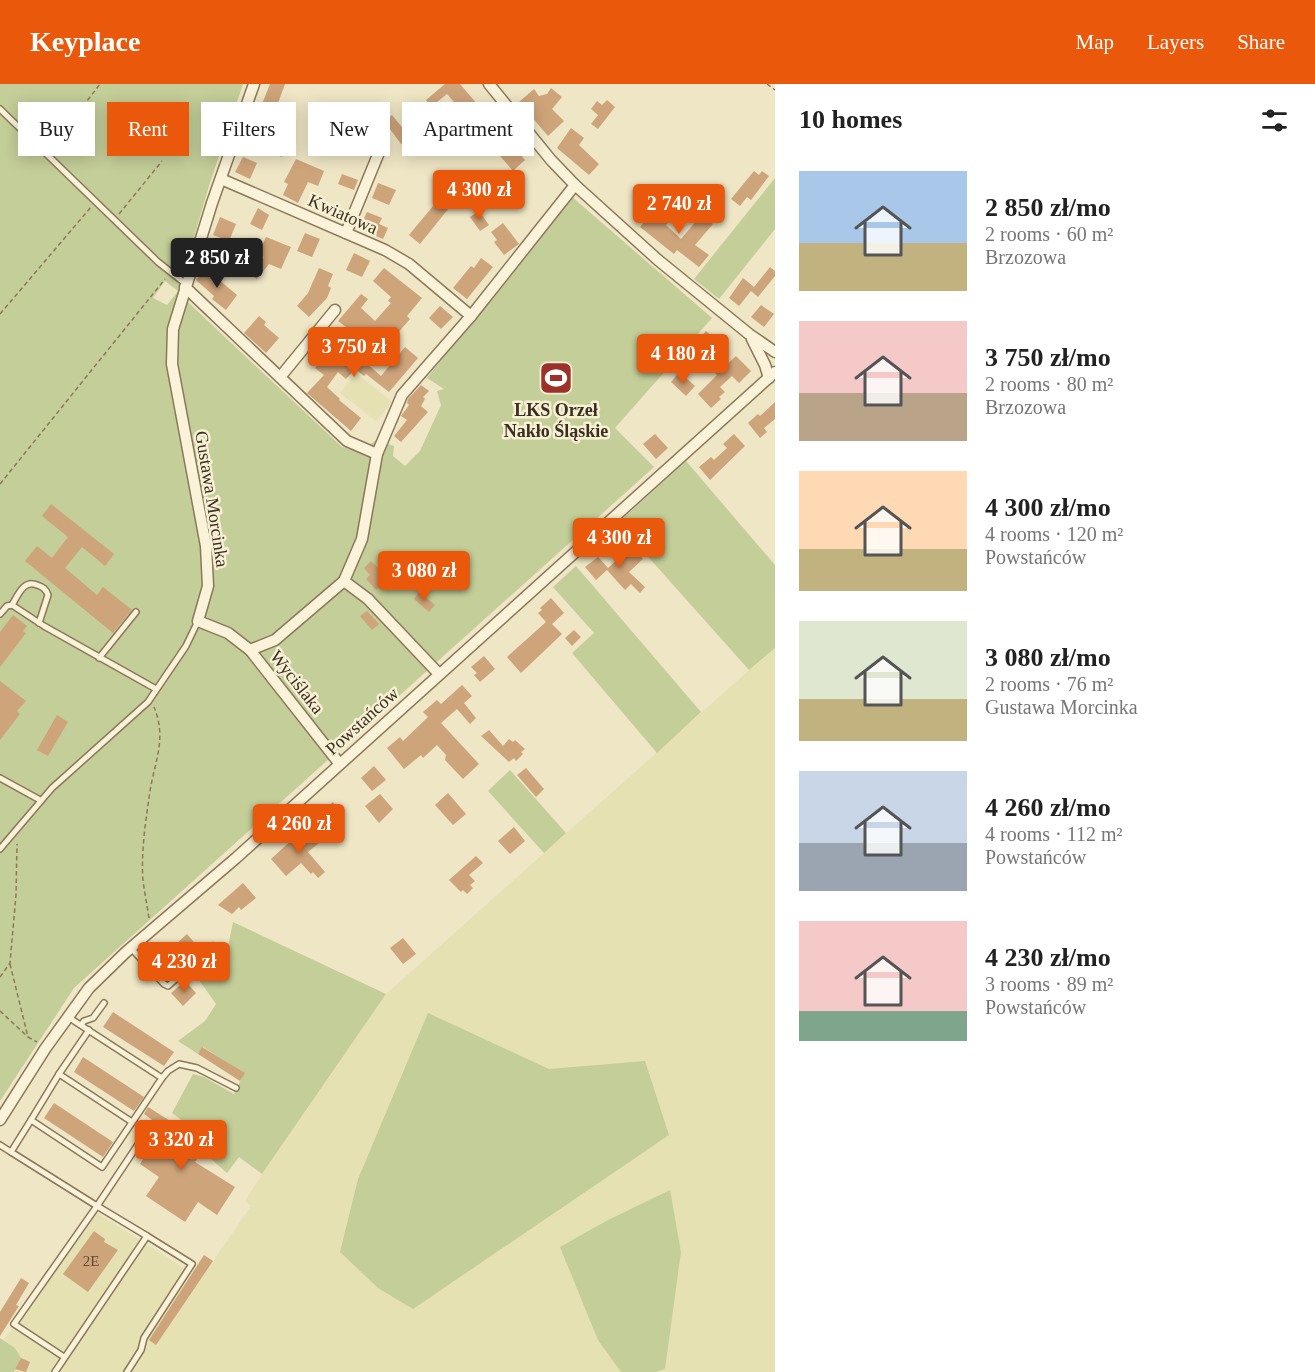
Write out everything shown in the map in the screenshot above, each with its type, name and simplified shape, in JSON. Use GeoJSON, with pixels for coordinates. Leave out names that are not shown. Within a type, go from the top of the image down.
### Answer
{"type":"FeatureCollection","features":[{"type":"Feature","properties":{"kind":"street","name":"Gustawa Morcinka"},"geometry":{"type":"LineString","coordinates":[[198,621],[208,586],[206,546],[172,364],[173,329],[185,286],[254,84]]}},
{"type":"Feature","properties":{"kind":"street"},"geometry":{"type":"LineString","coordinates":[[489,84],[550,160],[575,185],[658,260],[749,334],[775,352]]}},
{"type":"Feature","properties":{"kind":"street"},"geometry":{"type":"LineString","coordinates":[[346,233],[378,156]]}},
{"type":"Feature","properties":{"kind":"street","name":"Kwiatowa"},"geometry":{"type":"LineString","coordinates":[[221,179],[346,233],[409,264],[471,316]]}},
{"type":"Feature","properties":{"kind":"street"},"geometry":{"type":"LineString","coordinates":[[198,621],[239,639],[250,650],[275,640],[344,582],[362,539],[377,454],[402,395],[471,316],[575,185]]}},
{"type":"Feature","properties":{"kind":"street"},"geometry":{"type":"LineString","coordinates":[[185,286],[347,441],[377,454]]}},
{"type":"Feature","properties":{"kind":"street"},"geometry":{"type":"LineString","coordinates":[[281,376],[335,310]]}},
{"type":"Feature","properties":{"kind":"street"},"geometry":{"type":"LineString","coordinates":[[749,334],[772,375]]}},
{"type":"Feature","properties":{"kind":"street","name":"Powstańców"},"geometry":{"type":"LineString","coordinates":[[0,1120],[67,1016],[88,988],[236,858],[772,375]]}},
{"type":"Feature","properties":{"kind":"street"},"geometry":{"type":"LineString","coordinates":[[344,582],[368,599],[439,674]]}},
{"type":"Feature","properties":{"kind":"street","name":"Wyciślaka"},"geometry":{"type":"LineString","coordinates":[[250,650],[339,763]]}},
{"type":"Feature","properties":{"kind":"lane"},"geometry":{"type":"LineString","coordinates":[[0,109],[18,126]]}},
{"type":"Feature","properties":{"kind":"lane"},"geometry":{"type":"LineString","coordinates":[[49,156],[185,286]]}},
{"type":"Feature","properties":{"kind":"lane"},"geometry":{"type":"LineString","coordinates":[[0,614],[12,604],[24,586],[33,583],[42,587],[48,595],[39,623]]}},
{"type":"Feature","properties":{"kind":"lane"},"geometry":{"type":"LineString","coordinates":[[12,604],[39,623],[156,689]]}},
{"type":"Feature","properties":{"kind":"lane"},"geometry":{"type":"LineString","coordinates":[[99,658],[136,612]]}},
{"type":"Feature","properties":{"kind":"lane"},"geometry":{"type":"LineString","coordinates":[[0,849],[40,800],[139,712],[186,646],[198,621]]}},
{"type":"Feature","properties":{"kind":"lane"},"geometry":{"type":"LineString","coordinates":[[0,778],[40,800]]}},
{"type":"Feature","properties":{"kind":"lane"},"geometry":{"type":"LineString","coordinates":[[131,948],[168,986],[213,946]]}},
{"type":"Feature","properties":{"kind":"lane"},"geometry":{"type":"LineString","coordinates":[[81,1025],[84,1021],[93,1018],[104,1003]]}},
{"type":"Feature","properties":{"kind":"lane"},"geometry":{"type":"LineString","coordinates":[[67,1016],[162,1078]]}},
{"type":"Feature","properties":{"kind":"lane"},"geometry":{"type":"LineString","coordinates":[[11,1152],[89,1030]]}},
{"type":"Feature","properties":{"kind":"lane"},"geometry":{"type":"LineString","coordinates":[[31,1120],[102,1167],[162,1078],[179,1064],[197,1068],[236,1088]]}},
{"type":"Feature","properties":{"kind":"lane"},"geometry":{"type":"LineString","coordinates":[[59,1074],[132,1122]]}},
{"type":"Feature","properties":{"kind":"lane"},"geometry":{"type":"LineString","coordinates":[[64,1357],[14,1324],[141,1140]]}},
{"type":"Feature","properties":{"kind":"lane"},"geometry":{"type":"LineString","coordinates":[[0,1145],[192,1264],[144,1338],[141,1350],[128,1372]]}},
{"type":"Feature","properties":{"kind":"lane"},"geometry":{"type":"LineString","coordinates":[[55,1372],[147,1236]]}},
{"type":"Feature","properties":{"kind":"path"},"geometry":{"type":"LineString","coordinates":[[86,102],[100,84]]}},
{"type":"Feature","properties":{"kind":"path"},"geometry":{"type":"LineString","coordinates":[[767,84],[775,90]]}},
{"type":"Feature","properties":{"kind":"path"},"geometry":{"type":"LineString","coordinates":[[115,219],[162,161]]}},
{"type":"Feature","properties":{"kind":"path"},"geometry":{"type":"LineString","coordinates":[[0,314],[95,202]]}},
{"type":"Feature","properties":{"kind":"path"},"geometry":{"type":"LineString","coordinates":[[0,484],[171,272]]}},
{"type":"Feature","properties":{"kind":"path"},"geometry":{"type":"LineString","coordinates":[[151,698],[159,718],[161,738],[149,795],[143,881],[150,920],[156,927]]}},
{"type":"Feature","properties":{"kind":"path"},"geometry":{"type":"LineString","coordinates":[[17,831],[16,895],[10,963],[28,1037]]}},
{"type":"Feature","properties":{"kind":"path"},"geometry":{"type":"LineString","coordinates":[[0,977],[10,963]]}},
{"type":"Feature","properties":{"kind":"path"},"geometry":{"type":"LineString","coordinates":[[0,1011],[41,1047]]}},
{"type":"Feature","properties":{"kind":"shaded area"},"geometry":{"type":"Polygon","coordinates":[[[356,373],[392,402],[376,421],[340,393],[356,373]]]}},
{"type":"Feature","properties":{"kind":"shaded area"},"geometry":{"type":"Polygon","coordinates":[[[775,647],[775,1372],[14,1372],[21,1358],[15,1348],[4,1340],[91,1215],[97,1213],[201,1279],[251,1206],[245,1201],[251,1191],[386,994],[775,647]]]}},
{"type":"Feature","properties":{"kind":"green space"},"geometry":{"type":"Polygon","coordinates":[[[0,84],[243,84],[237,102],[201,102],[201,156],[219,156],[178,291],[342,447],[360,452],[376,440],[394,446],[393,456],[405,466],[420,451],[441,405],[437,391],[444,389],[427,378],[571,196],[712,318],[615,428],[654,467],[74,988],[0,1101],[0,84]],[[165,281],[153,298],[167,305],[178,291],[165,281]]]}},
{"type":"Feature","properties":{"kind":"green space"},"geometry":{"type":"Polygon","coordinates":[[[775,178],[775,229],[719,299],[694,279],[775,178]]]}},
{"type":"Feature","properties":{"kind":"green space"},"geometry":{"type":"Polygon","coordinates":[[[686,461],[775,565],[775,648],[749,670],[618,523],[686,461]]]}},
{"type":"Feature","properties":{"kind":"green space"},"geometry":{"type":"Polygon","coordinates":[[[576,566],[701,712],[657,753],[572,653],[594,633],[553,587],[576,566]]]}},
{"type":"Feature","properties":{"kind":"green space"},"geometry":{"type":"Polygon","coordinates":[[[510,770],[566,833],[544,853],[488,791],[510,770]]]}},
{"type":"Feature","properties":{"kind":"green space"},"geometry":{"type":"Polygon","coordinates":[[[233,922],[386,994],[262,1174],[239,1157],[227,1173],[202,1151],[208,1139],[172,1113],[193,1074],[204,1077],[234,1094],[244,1073],[203,1047],[198,1054],[178,1041],[205,1021],[216,1004],[199,980],[226,956],[233,922]]]}},
{"type":"Feature","properties":{"kind":"green space"},"geometry":{"type":"Polygon","coordinates":[[[428,1013],[549,1069],[645,1061],[669,1135],[413,1309],[378,1288],[340,1252],[358,1179],[428,1013]]]}},
{"type":"Feature","properties":{"kind":"green space"},"geometry":{"type":"Polygon","coordinates":[[[670,1190],[681,1252],[665,1369],[656,1372],[621,1372],[598,1340],[560,1247],[608,1220],[670,1190]]]}},
{"type":"Feature","properties":{"kind":"green space"},"geometry":{"type":"Polygon","coordinates":[[[0,1338],[15,1348],[21,1358],[14,1372],[0,1372],[0,1338]]]}},
{"type":"Feature","properties":{"kind":"building"},"geometry":{"type":"Polygon","coordinates":[[[270,84],[285,84],[278,102],[263,102],[270,84]]]}},
{"type":"Feature","properties":{"kind":"building"},"geometry":{"type":"Polygon","coordinates":[[[445,84],[460,84],[475,102],[454,102],[447,94],[437,102],[426,100],[445,84]]]}},
{"type":"Feature","properties":{"kind":"building"},"geometry":{"type":"Polygon","coordinates":[[[551,88],[562,97],[552,109],[564,121],[548,136],[534,120],[534,102],[519,102],[534,89],[539,96],[547,94],[551,88]]]}},
{"type":"Feature","properties":{"kind":"building"},"geometry":{"type":"Polygon","coordinates":[[[607,100],[615,107],[598,129],[591,124],[598,115],[591,109],[597,101],[602,105],[607,100]]]}},
{"type":"Feature","properties":{"kind":"building"},"geometry":{"type":"Polygon","coordinates":[[[392,115],[402,127],[401,144],[390,129],[392,115]]]}},
{"type":"Feature","properties":{"kind":"building"},"geometry":{"type":"Polygon","coordinates":[[[571,128],[584,138],[579,145],[599,164],[589,175],[557,148],[571,128]]]}},
{"type":"Feature","properties":{"kind":"building"},"geometry":{"type":"Polygon","coordinates":[[[500,156],[522,156],[525,160],[513,171],[500,156]]]}},
{"type":"Feature","properties":{"kind":"building"},"geometry":{"type":"Polygon","coordinates":[[[243,157],[257,163],[250,179],[235,172],[243,157]]]}},
{"type":"Feature","properties":{"kind":"building"},"geometry":{"type":"Polygon","coordinates":[[[296,159],[324,171],[318,186],[308,182],[298,203],[283,195],[288,184],[284,182],[296,159]]]}},
{"type":"Feature","properties":{"kind":"building"},"geometry":{"type":"Polygon","coordinates":[[[754,171],[759,175],[762,171],[769,176],[751,200],[747,197],[740,206],[731,199],[754,171]]]}},
{"type":"Feature","properties":{"kind":"building"},"geometry":{"type":"Polygon","coordinates":[[[342,174],[358,180],[354,190],[338,184],[342,174]]]}},
{"type":"Feature","properties":{"kind":"building"},"geometry":{"type":"Polygon","coordinates":[[[378,183],[396,190],[389,205],[372,198],[378,183]]]}},
{"type":"Feature","properties":{"kind":"building"},"geometry":{"type":"Polygon","coordinates":[[[443,194],[453,203],[420,244],[409,235],[443,194]]]}},
{"type":"Feature","properties":{"kind":"building"},"geometry":{"type":"Polygon","coordinates":[[[677,198],[683,203],[666,225],[681,239],[702,214],[713,224],[695,245],[709,255],[699,267],[677,250],[674,254],[640,227],[649,216],[654,220],[657,216],[660,219],[677,198]]]}},
{"type":"Feature","properties":{"kind":"building"},"geometry":{"type":"Polygon","coordinates":[[[258,208],[269,215],[262,230],[250,224],[258,208]]]}},
{"type":"Feature","properties":{"kind":"building"},"geometry":{"type":"Polygon","coordinates":[[[479,211],[489,225],[480,231],[470,217],[479,211]]]}},
{"type":"Feature","properties":{"kind":"building"},"geometry":{"type":"Polygon","coordinates":[[[367,212],[382,218],[379,224],[388,228],[383,239],[359,229],[367,212]]]}},
{"type":"Feature","properties":{"kind":"building"},"geometry":{"type":"Polygon","coordinates":[[[220,217],[236,224],[229,241],[213,235],[220,217]]]}},
{"type":"Feature","properties":{"kind":"building"},"geometry":{"type":"Polygon","coordinates":[[[503,223],[519,244],[504,255],[494,242],[497,240],[491,232],[503,223]]]}},
{"type":"Feature","properties":{"kind":"building"},"geometry":{"type":"Polygon","coordinates":[[[305,233],[320,239],[312,257],[297,251],[305,233]]]}},
{"type":"Feature","properties":{"kind":"building"},"geometry":{"type":"Polygon","coordinates":[[[266,237],[291,247],[281,269],[269,264],[257,279],[250,274],[264,257],[258,254],[266,237]]]}},
{"type":"Feature","properties":{"kind":"building"},"geometry":{"type":"Polygon","coordinates":[[[354,253],[370,261],[362,277],[346,270],[354,253]]]}},
{"type":"Feature","properties":{"kind":"building"},"geometry":{"type":"Polygon","coordinates":[[[481,258],[493,267],[467,299],[453,288],[471,266],[474,268],[481,258]]]}},
{"type":"Feature","properties":{"kind":"building"},"geometry":{"type":"Polygon","coordinates":[[[770,267],[775,271],[775,276],[758,297],[751,291],[739,306],[729,298],[743,278],[754,287],[770,267]]]}},
{"type":"Feature","properties":{"kind":"building"},"geometry":{"type":"Polygon","coordinates":[[[319,268],[333,274],[328,286],[331,288],[327,298],[309,317],[297,306],[308,293],[319,268]]]}},
{"type":"Feature","properties":{"kind":"building"},"geometry":{"type":"Polygon","coordinates":[[[384,268],[422,298],[407,316],[410,319],[397,334],[390,329],[375,349],[338,321],[361,294],[368,299],[361,308],[375,321],[391,303],[388,301],[391,297],[373,281],[384,268]]]}},
{"type":"Feature","properties":{"kind":"building"},"geometry":{"type":"Polygon","coordinates":[[[206,269],[237,295],[226,310],[212,299],[214,296],[196,280],[206,269]]]}},
{"type":"Feature","properties":{"kind":"building"},"geometry":{"type":"Polygon","coordinates":[[[761,305],[774,314],[764,327],[751,317],[761,305]]]}},
{"type":"Feature","properties":{"kind":"building"},"geometry":{"type":"Polygon","coordinates":[[[440,306],[453,317],[441,329],[429,318],[440,306]]]}},
{"type":"Feature","properties":{"kind":"building"},"geometry":{"type":"Polygon","coordinates":[[[259,316],[266,322],[264,325],[279,338],[266,353],[244,333],[259,316]]]}},
{"type":"Feature","properties":{"kind":"building"},"geometry":{"type":"Polygon","coordinates":[[[706,331],[721,345],[710,357],[722,369],[736,356],[751,371],[739,383],[732,376],[720,387],[725,392],[711,408],[698,394],[717,375],[697,354],[694,357],[688,351],[706,331]]]}},
{"type":"Feature","properties":{"kind":"building"},"geometry":{"type":"Polygon","coordinates":[[[338,339],[381,376],[405,347],[418,358],[389,392],[366,374],[364,376],[355,369],[346,379],[338,372],[327,387],[361,418],[351,431],[307,393],[324,375],[315,368],[338,339]]]}},
{"type":"Feature","properties":{"kind":"building"},"geometry":{"type":"Polygon","coordinates":[[[677,375],[683,381],[686,378],[695,386],[686,396],[671,382],[677,375]]]}},
{"type":"Feature","properties":{"kind":"building"},"geometry":{"type":"Polygon","coordinates":[[[421,385],[429,391],[423,397],[425,399],[421,406],[428,412],[401,442],[394,436],[407,420],[401,416],[409,405],[408,399],[421,385]]]}},
{"type":"Feature","properties":{"kind":"building"},"geometry":{"type":"Polygon","coordinates":[[[775,402],[775,419],[764,428],[767,432],[760,438],[748,423],[758,414],[760,416],[775,402]]]}},
{"type":"Feature","properties":{"kind":"building"},"geometry":{"type":"Polygon","coordinates":[[[655,434],[668,448],[656,459],[643,444],[655,434]]]}},
{"type":"Feature","properties":{"kind":"building"},"geometry":{"type":"Polygon","coordinates":[[[734,434],[745,446],[710,480],[699,467],[711,457],[714,460],[727,448],[723,444],[734,434]]]}},
{"type":"Feature","properties":{"kind":"building"},"geometry":{"type":"Polygon","coordinates":[[[51,504],[114,554],[105,566],[82,547],[65,568],[97,595],[103,587],[132,610],[113,633],[25,561],[37,546],[52,558],[68,537],[42,516],[51,504]]]}},
{"type":"Feature","properties":{"kind":"building"},"geometry":{"type":"Polygon","coordinates":[[[632,546],[643,559],[629,572],[645,587],[640,593],[631,584],[625,590],[607,570],[596,580],[585,567],[598,557],[608,568],[632,546]]]}},
{"type":"Feature","properties":{"kind":"building"},"geometry":{"type":"Polygon","coordinates":[[[371,561],[378,568],[383,563],[393,574],[376,590],[366,579],[370,575],[364,568],[371,561]]]}},
{"type":"Feature","properties":{"kind":"building"},"geometry":{"type":"Polygon","coordinates":[[[419,592],[435,605],[429,612],[414,599],[419,592]]]}},
{"type":"Feature","properties":{"kind":"building"},"geometry":{"type":"Polygon","coordinates":[[[551,598],[564,613],[552,624],[562,634],[521,673],[507,657],[546,622],[538,613],[551,598]]]}},
{"type":"Feature","properties":{"kind":"building"},"geometry":{"type":"Polygon","coordinates":[[[367,611],[379,624],[372,630],[360,616],[367,611]]]}},
{"type":"Feature","properties":{"kind":"building"},"geometry":{"type":"Polygon","coordinates":[[[13,615],[27,626],[23,631],[26,633],[0,667],[0,632],[13,615]]]}},
{"type":"Feature","properties":{"kind":"building"},"geometry":{"type":"Polygon","coordinates":[[[574,630],[581,637],[572,646],[565,638],[574,630]]]}},
{"type":"Feature","properties":{"kind":"building"},"geometry":{"type":"Polygon","coordinates":[[[484,656],[495,669],[480,682],[474,675],[477,673],[471,667],[484,656]]]}},
{"type":"Feature","properties":{"kind":"building"},"geometry":{"type":"Polygon","coordinates":[[[0,681],[26,701],[17,711],[20,714],[0,740],[0,681]]]}},
{"type":"Feature","properties":{"kind":"building"},"geometry":{"type":"Polygon","coordinates":[[[462,685],[472,696],[464,703],[476,718],[470,724],[457,709],[441,723],[479,764],[463,779],[445,760],[446,755],[437,745],[423,758],[421,755],[404,769],[387,748],[400,737],[403,741],[428,717],[423,712],[437,700],[441,704],[462,685]]]}},
{"type":"Feature","properties":{"kind":"building"},"geometry":{"type":"Polygon","coordinates":[[[57,715],[68,722],[48,756],[37,750],[57,715]]]}},
{"type":"Feature","properties":{"kind":"building"},"geometry":{"type":"Polygon","coordinates":[[[489,730],[503,746],[509,739],[513,742],[515,740],[525,749],[521,752],[523,754],[516,761],[514,758],[509,762],[481,736],[489,730]]]}},
{"type":"Feature","properties":{"kind":"building"},"geometry":{"type":"Polygon","coordinates":[[[374,766],[386,780],[372,791],[361,778],[374,766]]]}},
{"type":"Feature","properties":{"kind":"building"},"geometry":{"type":"Polygon","coordinates":[[[526,768],[544,789],[536,797],[517,775],[526,768]]]}},
{"type":"Feature","properties":{"kind":"building"},"geometry":{"type":"Polygon","coordinates":[[[448,793],[466,814],[453,825],[435,805],[448,793]]]}},
{"type":"Feature","properties":{"kind":"building"},"geometry":{"type":"Polygon","coordinates":[[[380,794],[393,809],[379,823],[365,806],[380,794]]]}},
{"type":"Feature","properties":{"kind":"building"},"geometry":{"type":"Polygon","coordinates":[[[333,802],[342,814],[333,822],[323,810],[333,802]]]}},
{"type":"Feature","properties":{"kind":"building"},"geometry":{"type":"Polygon","coordinates":[[[306,827],[320,842],[308,852],[325,872],[318,878],[301,863],[286,876],[271,859],[306,827]]]}},
{"type":"Feature","properties":{"kind":"building"},"geometry":{"type":"Polygon","coordinates":[[[514,827],[525,841],[510,854],[498,841],[514,827]]]}},
{"type":"Feature","properties":{"kind":"building"},"geometry":{"type":"Polygon","coordinates":[[[476,856],[483,863],[469,875],[475,881],[470,885],[473,888],[467,894],[463,890],[461,892],[449,880],[476,856]]]}},
{"type":"Feature","properties":{"kind":"building"},"geometry":{"type":"Polygon","coordinates":[[[243,883],[256,898],[241,910],[239,907],[232,914],[218,905],[243,883]]]}},
{"type":"Feature","properties":{"kind":"building"},"geometry":{"type":"Polygon","coordinates":[[[187,934],[199,948],[165,978],[153,965],[187,934]]]}},
{"type":"Feature","properties":{"kind":"building"},"geometry":{"type":"Polygon","coordinates":[[[403,938],[416,954],[403,964],[390,948],[403,938]]]}},
{"type":"Feature","properties":{"kind":"building"},"geometry":{"type":"Polygon","coordinates":[[[185,981],[196,993],[183,1006],[171,993],[185,981]]]}},
{"type":"Feature","properties":{"kind":"building"},"geometry":{"type":"Polygon","coordinates":[[[113,1012],[174,1052],[164,1066],[103,1027],[113,1012]]]}},
{"type":"Feature","properties":{"kind":"building"},"geometry":{"type":"Polygon","coordinates":[[[202,1047],[245,1073],[240,1081],[198,1054],[202,1047]]]}},
{"type":"Feature","properties":{"kind":"building"},"geometry":{"type":"Polygon","coordinates":[[[83,1057],[144,1097],[134,1111],[74,1072],[83,1057]]]}},
{"type":"Feature","properties":{"kind":"building"},"geometry":{"type":"Polygon","coordinates":[[[54,1103],[113,1142],[103,1157],[44,1118],[54,1103]]]}},
{"type":"Feature","properties":{"kind":"building"},"geometry":{"type":"Polygon","coordinates":[[[148,1107],[207,1144],[195,1162],[235,1187],[217,1215],[198,1202],[185,1222],[146,1196],[159,1177],[140,1164],[153,1144],[147,1140],[158,1124],[144,1114],[148,1107]]]}},
{"type":"Feature","properties":{"kind":"building"},"geometry":{"type":"Polygon","coordinates":[[[94,1231],[105,1239],[104,1242],[118,1250],[88,1292],[63,1274],[94,1231]]]}},
{"type":"Feature","properties":{"kind":"building"},"geometry":{"type":"Polygon","coordinates":[[[204,1255],[213,1261],[156,1345],[149,1340],[204,1255]]]}},
{"type":"Feature","properties":{"kind":"building"},"geometry":{"type":"Polygon","coordinates":[[[21,1278],[29,1283],[16,1305],[19,1306],[0,1336],[0,1312],[21,1278]]]}},
{"type":"Feature","properties":{"kind":"building"},"geometry":{"type":"Polygon","coordinates":[[[21,1358],[30,1362],[26,1372],[15,1369],[21,1358]]]}},
{"type":"Feature","properties":{"kind":"place","name":"LKS Orzeł Nakło Śląskie"},"geometry":{"type":"Point","coordinates":[556,378]}}]}
